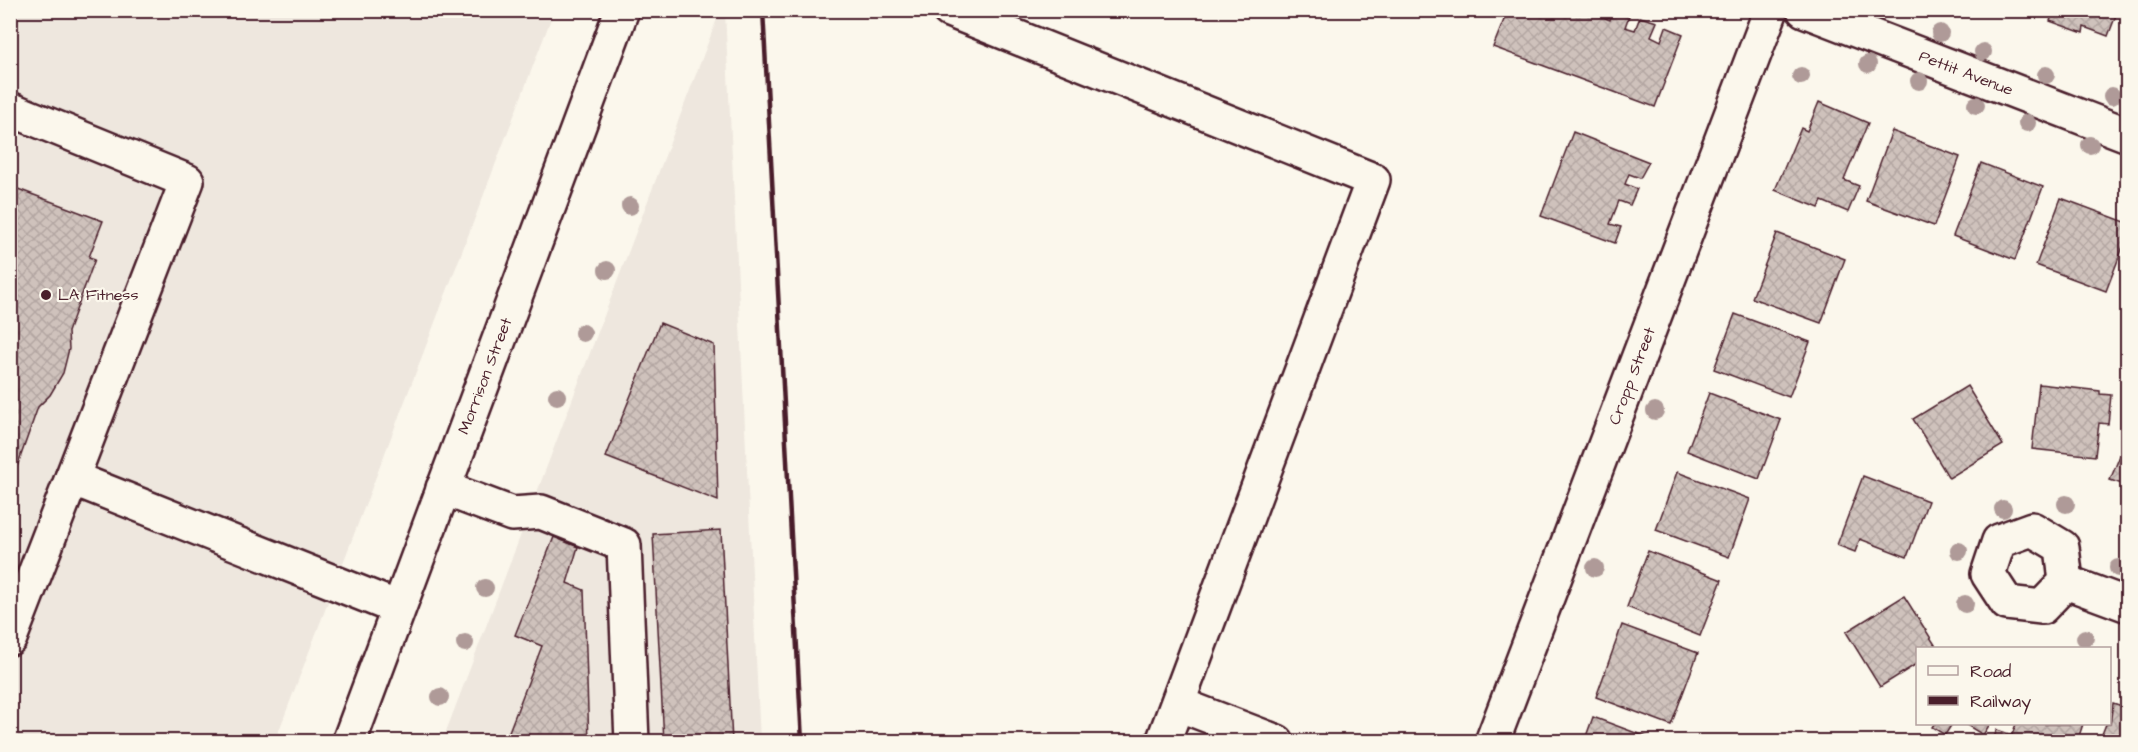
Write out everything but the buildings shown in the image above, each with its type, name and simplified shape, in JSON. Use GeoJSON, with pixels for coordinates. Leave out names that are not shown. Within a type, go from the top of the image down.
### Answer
{"type":"FeatureCollection","features":[{"type":"Feature","properties":{"kind":"street","name":"Morrison Street"},"geometry":{"type":"LineString","coordinates":[[349,741],[622,10]]}},
{"type":"Feature","properties":{"kind":"street"},"geometry":{"type":"LineString","coordinates":[[949,10],[1373,180],[1163,741]]}},
{"type":"Feature","properties":{"kind":"street","name":"Cropp Street"},"geometry":{"type":"LineString","coordinates":[[1492,741],[1771,10]]}},
{"type":"Feature","properties":{"kind":"street","name":"Pettit Avenue"},"geometry":{"type":"LineString","coordinates":[[1804,10],[2127,135]]}},
{"type":"Feature","properties":{"kind":"street"},"geometry":{"type":"LineString","coordinates":[[10,109],[187,181],[10,638]]}},
{"type":"Feature","properties":{"kind":"street"},"geometry":{"type":"LineString","coordinates":[[72,478],[398,608]]}},
{"type":"Feature","properties":{"kind":"street"},"geometry":{"type":"LineString","coordinates":[[443,488],[512,514],[541,512],[624,545],[632,741]]}},
{"type":"Feature","properties":{"kind":"street"},"geometry":{"type":"LineString","coordinates":[[2066,582],[2127,605]]}},
{"type":"Feature","properties":{"kind":"street"},"geometry":{"type":"LineString","coordinates":[[1178,704],[1277,741]]}},
{"type":"Feature","properties":{"kind":"shaded area"},"geometry":{"type":"Polygon","coordinates":[[[10,11],[554,11],[275,741],[11,741],[10,11]]]}},
{"type":"Feature","properties":{"kind":"shaded area"},"geometry":{"type":"Polygon","coordinates":[[[720,11],[725,11],[760,741],[442,742],[720,11]]]}},
{"type":"Feature","properties":{"kind":"railway"},"geometry":{"type":"LineString","coordinates":[[763,10],[802,742]]}},
{"type":"Feature","properties":{"kind":"place","name":"LA Fitness"},"geometry":{"type":"Point","coordinates":[46,295]}}]}
